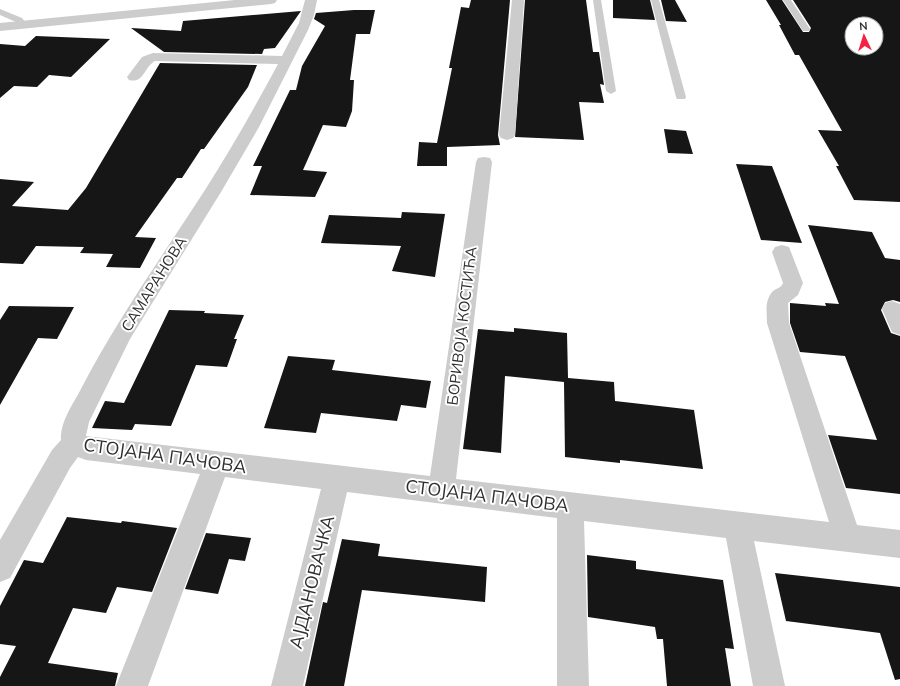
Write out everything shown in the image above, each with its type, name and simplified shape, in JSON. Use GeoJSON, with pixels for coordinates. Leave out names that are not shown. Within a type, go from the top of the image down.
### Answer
{"type":"FeatureCollection","features":[{"type":"Feature","properties":{"kind":"street"},"geometry":{"type":"LineString","coordinates":[[0,27],[271,0]]}},
{"type":"Feature","properties":{"kind":"street","name":"САМАРАНОВА"},"geometry":{"type":"LineString","coordinates":[[74,443],[73,433],[77,420],[129,322],[154,286],[262,110],[309,12],[311,0]]}},
{"type":"Feature","properties":{"kind":"street"},"geometry":{"type":"LineString","coordinates":[[506,135],[518,0]]}},
{"type":"Feature","properties":{"kind":"street"},"geometry":{"type":"LineString","coordinates":[[134,77],[147,60],[153,57],[287,60]]}},
{"type":"Feature","properties":{"kind":"street","name":"БОРИВОЈА КОСТИЋА"},"geometry":{"type":"LineString","coordinates":[[441,491],[484,162]]}},
{"type":"Feature","properties":{"kind":"street"},"geometry":{"type":"LineString","coordinates":[[782,252],[793,282],[793,288],[790,292],[782,295],[778,300],[776,306],[778,323],[847,537]]}},
{"type":"Feature","properties":{"kind":"street"},"geometry":{"type":"LineString","coordinates":[[0,568],[61,459],[74,443]]}},
{"type":"Feature","properties":{"kind":"street","name":"СТОЈАНА ПАЧОВА"},"geometry":{"type":"LineString","coordinates":[[74,443],[86,448],[900,544]]}},
{"type":"Feature","properties":{"kind":"street"},"geometry":{"type":"LineString","coordinates":[[132,686],[217,463]]}},
{"type":"Feature","properties":{"kind":"street","name":"АЈДАНОВАЧКА"},"geometry":{"type":"LineString","coordinates":[[287,686],[337,478]]}},
{"type":"Feature","properties":{"kind":"street"},"geometry":{"type":"LineString","coordinates":[[570,506],[573,686]]}},
{"type":"Feature","properties":{"kind":"street"},"geometry":{"type":"LineString","coordinates":[[737,525],[770,686]]}},
{"type":"Feature","properties":{"kind":"lane"},"geometry":{"type":"LineString","coordinates":[[597,0],[611,91]]}},
{"type":"Feature","properties":{"kind":"lane"},"geometry":{"type":"LineString","coordinates":[[655,0],[681,97]]}},
{"type":"Feature","properties":{"kind":"lane"},"geometry":{"type":"LineString","coordinates":[[787,0],[806,29]]}},
{"type":"Feature","properties":{"kind":"lane"},"geometry":{"type":"LineString","coordinates":[[0,12],[19,20],[22,23],[21,25]]}},
{"type":"Feature","properties":{"kind":"building"},"geometry":{"type":"Polygon","coordinates":[[[471,0],[510,0],[498,135],[500,145],[447,147],[447,166],[417,166],[419,142],[437,143],[452,68],[449,68],[461,7],[469,8],[471,0]]]}},
{"type":"Feature","properties":{"kind":"building"},"geometry":{"type":"Polygon","coordinates":[[[525,0],[586,0],[593,52],[599,52],[604,85],[600,84],[604,103],[579,102],[584,140],[515,137],[525,0]]]}},
{"type":"Feature","properties":{"kind":"building"},"geometry":{"type":"Polygon","coordinates":[[[613,0],[650,0],[655,20],[613,18],[613,0]]]}},
{"type":"Feature","properties":{"kind":"building"},"geometry":{"type":"Polygon","coordinates":[[[661,0],[675,0],[687,22],[666,21],[661,0]]]}},
{"type":"Feature","properties":{"kind":"building"},"geometry":{"type":"Polygon","coordinates":[[[766,0],[782,0],[803,32],[809,32],[811,28],[793,0],[900,0],[900,202],[854,200],[836,166],[839,166],[818,130],[842,131],[799,55],[795,55],[779,25],[781,25],[766,0]]]}},
{"type":"Feature","properties":{"kind":"building"},"geometry":{"type":"Polygon","coordinates":[[[375,10],[370,34],[356,34],[350,80],[354,80],[352,111],[346,127],[323,125],[303,170],[327,172],[315,197],[250,195],[262,166],[253,166],[290,90],[296,90],[302,66],[325,26],[314,19],[316,13],[375,10]]]}},
{"type":"Feature","properties":{"kind":"building"},"geometry":{"type":"Polygon","coordinates":[[[301,11],[275,48],[264,49],[262,54],[164,52],[131,28],[181,31],[183,21],[301,11]]]}},
{"type":"Feature","properties":{"kind":"building"},"geometry":{"type":"Polygon","coordinates":[[[36,36],[110,39],[71,77],[49,75],[37,87],[14,86],[0,98],[0,44],[25,46],[36,36]]]}},
{"type":"Feature","properties":{"kind":"building"},"geometry":{"type":"Polygon","coordinates":[[[160,63],[257,65],[248,87],[204,149],[201,149],[182,178],[177,178],[135,237],[156,238],[140,268],[106,267],[113,254],[80,253],[84,247],[36,246],[23,264],[0,263],[0,179],[34,182],[12,206],[68,210],[86,188],[160,63]]]}},
{"type":"Feature","properties":{"kind":"building"},"geometry":{"type":"Polygon","coordinates":[[[664,129],[686,131],[693,154],[668,153],[664,129]]]}},
{"type":"Feature","properties":{"kind":"building"},"geometry":{"type":"Polygon","coordinates":[[[736,164],[772,166],[802,243],[761,240],[736,164]]]}},
{"type":"Feature","properties":{"kind":"building"},"geometry":{"type":"Polygon","coordinates":[[[402,212],[445,214],[435,277],[392,271],[401,246],[321,243],[329,215],[401,218],[402,212]]]}},
{"type":"Feature","properties":{"kind":"building"},"geometry":{"type":"Polygon","coordinates":[[[808,225],[872,232],[885,258],[900,260],[900,302],[893,300],[885,302],[881,310],[891,333],[900,336],[900,494],[846,488],[828,435],[877,440],[845,356],[800,352],[790,323],[790,303],[826,306],[825,303],[839,304],[808,225]]]}},
{"type":"Feature","properties":{"kind":"building"},"geometry":{"type":"Polygon","coordinates":[[[9,306],[74,307],[57,339],[38,338],[0,405],[0,320],[9,306]]]}},
{"type":"Feature","properties":{"kind":"building"},"geometry":{"type":"Polygon","coordinates":[[[169,310],[205,311],[204,313],[244,315],[234,339],[237,339],[227,367],[196,365],[171,426],[135,424],[132,430],[92,428],[105,401],[124,403],[169,310]]]}},
{"type":"Feature","properties":{"kind":"building"},"geometry":{"type":"Polygon","coordinates":[[[514,328],[567,333],[568,378],[614,382],[615,401],[694,410],[703,469],[620,460],[620,463],[565,457],[564,382],[505,376],[501,453],[463,449],[478,329],[514,332],[514,328]]]}},
{"type":"Feature","properties":{"kind":"building"},"geometry":{"type":"Polygon","coordinates":[[[288,356],[335,360],[332,370],[431,381],[426,408],[401,405],[397,421],[321,413],[316,433],[264,428],[288,356]]]}},
{"type":"Feature","properties":{"kind":"building"},"geometry":{"type":"Polygon","coordinates":[[[67,517],[121,523],[122,521],[177,528],[152,592],[117,587],[106,613],[73,608],[48,663],[118,673],[115,686],[0,686],[0,677],[16,646],[0,644],[0,606],[24,560],[43,563],[67,517]]]}},
{"type":"Feature","properties":{"kind":"building"},"geometry":{"type":"Polygon","coordinates":[[[206,533],[251,538],[245,561],[229,559],[218,594],[185,589],[206,533]]]}},
{"type":"Feature","properties":{"kind":"building"},"geometry":{"type":"Polygon","coordinates":[[[342,539],[380,544],[378,556],[487,567],[485,602],[362,590],[344,686],[305,686],[323,602],[327,603],[342,539]]]}},
{"type":"Feature","properties":{"kind":"building"},"geometry":{"type":"Polygon","coordinates":[[[587,555],[636,561],[636,569],[723,580],[734,649],[725,648],[731,686],[667,686],[663,639],[657,639],[655,627],[588,617],[587,555]]]}},
{"type":"Feature","properties":{"kind":"building"},"geometry":{"type":"Polygon","coordinates":[[[775,573],[900,587],[900,679],[895,680],[880,633],[786,621],[775,573]]]}}]}
